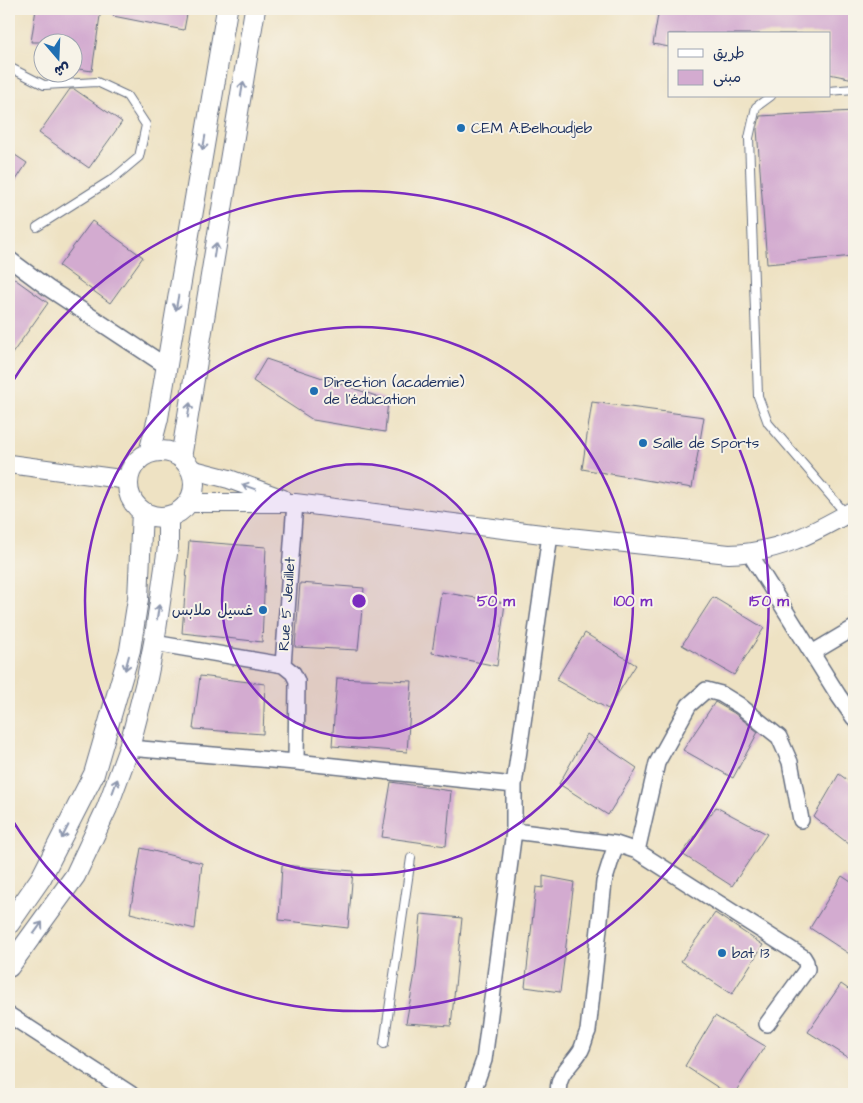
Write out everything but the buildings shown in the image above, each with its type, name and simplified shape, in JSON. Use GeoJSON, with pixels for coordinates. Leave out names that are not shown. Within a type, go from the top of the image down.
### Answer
{"type":"FeatureCollection","features":[{"type":"Feature","properties":{"kind":"main road"},"geometry":{"type":"LineString","coordinates":[[149,453],[158,418],[227,9]]}},
{"type":"Feature","properties":{"kind":"main road"},"geometry":{"type":"LineString","coordinates":[[186,464],[171,453],[160,451],[141,457],[130,472],[128,480],[131,497],[142,511],[159,517],[176,513],[188,503],[194,486],[186,464],[255,9]]}},
{"type":"Feature","properties":{"kind":"main road"},"geometry":{"type":"LineString","coordinates":[[9,924],[41,878],[94,774],[130,650],[138,599],[142,511]]}},
{"type":"Feature","properties":{"kind":"main road"},"geometry":{"type":"LineString","coordinates":[[9,968],[76,876],[107,808],[129,748],[154,643],[168,547],[168,516]]}},
{"type":"Feature","properties":{"kind":"street"},"geometry":{"type":"LineString","coordinates":[[9,259],[48,288],[166,366]]}},
{"type":"Feature","properties":{"kind":"street"},"geometry":{"type":"LineString","coordinates":[[9,464],[128,480]]}},
{"type":"Feature","properties":{"kind":"street"},"geometry":{"type":"LineString","coordinates":[[186,464],[295,503]]}},
{"type":"Feature","properties":{"kind":"street"},"geometry":{"type":"LineString","coordinates":[[188,503],[295,503],[550,536],[729,554],[750,554],[781,546],[806,536],[850,512]]}},
{"type":"Feature","properties":{"kind":"street","name":"Rue 5 Jeuillet"},"geometry":{"type":"LineString","coordinates":[[154,643],[283,665],[295,503]]}},
{"type":"Feature","properties":{"kind":"street"},"geometry":{"type":"LineString","coordinates":[[472,1094],[484,1060],[514,831],[514,785],[550,536]]}},
{"type":"Feature","properties":{"kind":"street"},"geometry":{"type":"LineString","coordinates":[[750,554],[854,718]]}},
{"type":"Feature","properties":{"kind":"street"},"geometry":{"type":"LineString","coordinates":[[812,653],[854,628]]}},
{"type":"Feature","properties":{"kind":"street"},"geometry":{"type":"LineString","coordinates":[[283,665],[293,673],[297,681],[296,762]]}},
{"type":"Feature","properties":{"kind":"street"},"geometry":{"type":"LineString","coordinates":[[636,850],[657,763],[689,705],[706,690],[721,694],[739,705],[780,737],[790,762],[802,820]]}},
{"type":"Feature","properties":{"kind":"street"},"geometry":{"type":"LineString","coordinates":[[129,748],[296,762],[514,785]]}},
{"type":"Feature","properties":{"kind":"street"},"geometry":{"type":"LineString","coordinates":[[514,831],[616,844],[636,850],[803,957],[808,969],[767,1024]]}},
{"type":"Feature","properties":{"kind":"street"},"geometry":{"type":"LineString","coordinates":[[559,1094],[557,1086],[581,1050],[588,1031],[604,882],[616,844]]}},
{"type":"Feature","properties":{"kind":"street"},"geometry":{"type":"LineString","coordinates":[[9,1015],[131,1094]]}},
{"type":"Feature","properties":{"kind":"lane"},"geometry":{"type":"LineString","coordinates":[[9,67],[44,85],[97,82],[127,96],[146,125],[139,157],[114,178],[37,227]]}},
{"type":"Feature","properties":{"kind":"lane"},"geometry":{"type":"LineString","coordinates":[[830,91],[854,89]]}},
{"type":"Feature","properties":{"kind":"lane"},"geometry":{"type":"LineString","coordinates":[[767,98],[756,107],[749,138],[758,396],[768,422],[850,512]]}},
{"type":"Feature","properties":{"kind":"lane"},"geometry":{"type":"LineString","coordinates":[[384,1044],[411,858]]}},
{"type":"Feature","properties":{"kind":"place","name":"CEM A.Belhoudjeb"},"geometry":{"type":"Point","coordinates":[461,128]}},
{"type":"Feature","properties":{"kind":"place","name":"Direction (academie) de l'éducation"},"geometry":{"type":"Point","coordinates":[314,391]}},
{"type":"Feature","properties":{"kind":"place","name":"Salle de Sports"},"geometry":{"type":"Point","coordinates":[643,443]}},
{"type":"Feature","properties":{"kind":"place","name":"غسيل ملابس"},"geometry":{"type":"Point","coordinates":[263,610]}},
{"type":"Feature","properties":{"kind":"place","name":"bat 13"},"geometry":{"type":"Point","coordinates":[722,953]}}]}
